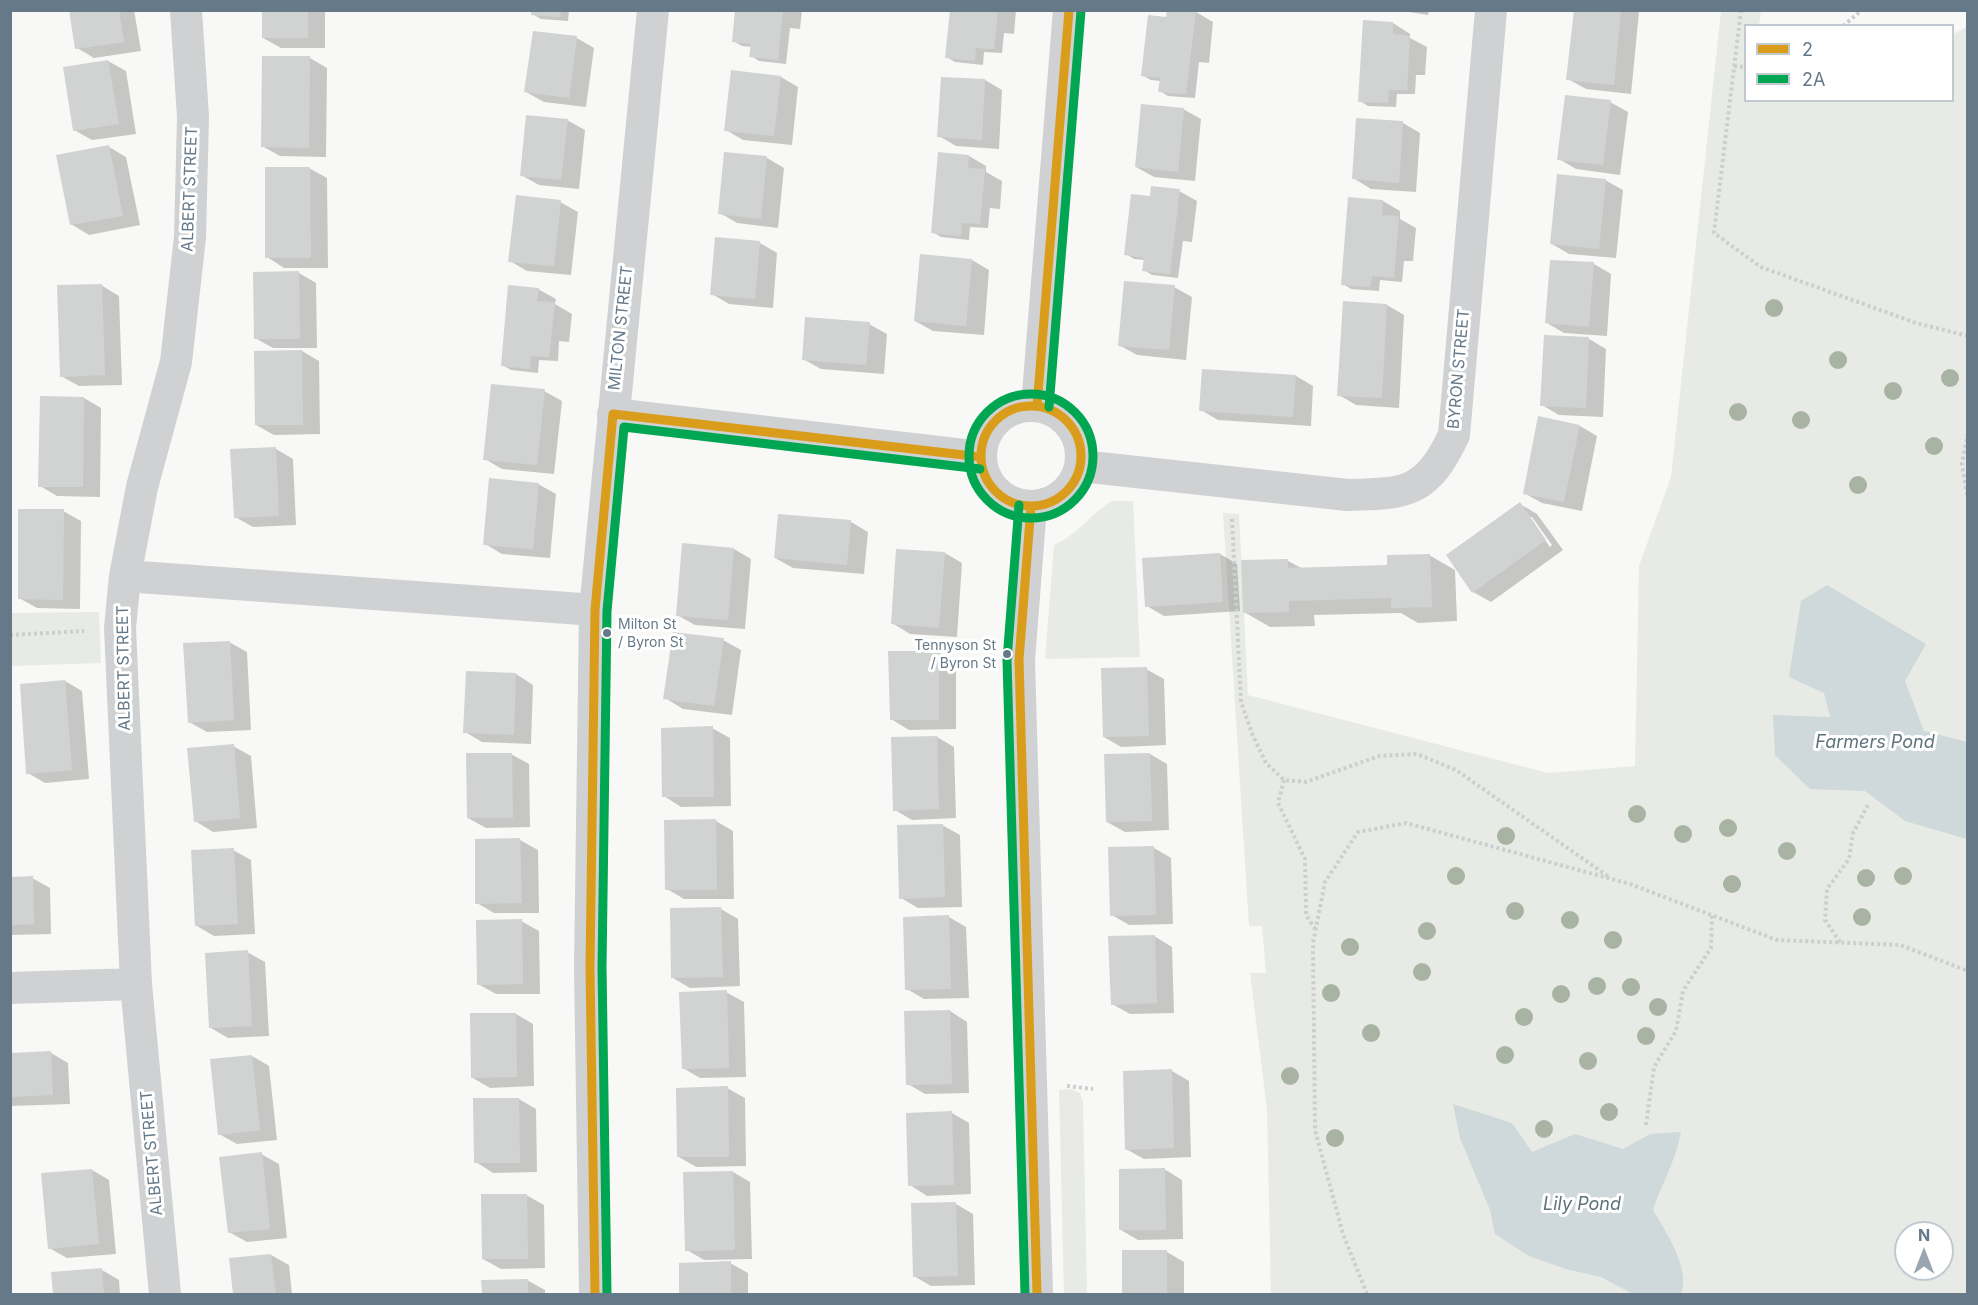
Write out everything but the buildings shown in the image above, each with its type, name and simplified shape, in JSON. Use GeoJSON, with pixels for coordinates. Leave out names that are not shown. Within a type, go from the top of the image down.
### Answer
{"type":"FeatureCollection","features":[{"type":"Feature","properties":{"kind":"street","name":"ALBERT STREET"},"geometry":{"type":"LineString","coordinates":[[165,1294],[136,984],[120,628],[125,576],[142,487],[176,362],[189,249],[193,117],[186,10]]}},
{"type":"Feature","properties":{"kind":"street","name":"MILTON STREET"},"geometry":{"type":"LineString","coordinates":[[595,1294],[590,967],[595,610],[653,10]]}},
{"type":"Feature","properties":{"kind":"street"},"geometry":{"type":"LineString","coordinates":[[1037,406],[1069,10]]}},
{"type":"Feature","properties":{"kind":"street","name":"BYRON STREET"},"geometry":{"type":"LineString","coordinates":[[1081,466],[1348,495],[1384,495],[1418,485],[1431,475],[1442,460],[1454,435],[1491,10]]}},
{"type":"Feature","properties":{"kind":"street"},"geometry":{"type":"LineString","coordinates":[[1020,406],[1037,406],[1053,410],[1067,420],[1076,433],[1081,449],[1081,466],[1075,482],[1064,495],[1048,503],[1031,506],[1016,504],[996,492],[983,472],[981,457],[983,440],[992,425],[1005,413],[1020,406]]}},
{"type":"Feature","properties":{"kind":"street"},"geometry":{"type":"LineString","coordinates":[[613,414],[981,457]]}},
{"type":"Feature","properties":{"kind":"street"},"geometry":{"type":"LineString","coordinates":[[1031,506],[1019,660],[1037,1294]]}},
{"type":"Feature","properties":{"kind":"street"},"geometry":{"type":"LineString","coordinates":[[125,576],[595,610]]}},
{"type":"Feature","properties":{"kind":"street"},"geometry":{"type":"LineString","coordinates":[[10,988],[136,984]]}},
{"type":"Feature","properties":{"kind":"path"},"geometry":{"type":"LineString","coordinates":[[1741,10],[1714,233],[1761,267],[1916,323],[1968,336]]}},
{"type":"Feature","properties":{"kind":"path"},"geometry":{"type":"LineString","coordinates":[[1845,24],[1862,10]]}},
{"type":"Feature","properties":{"kind":"path"},"geometry":{"type":"LineString","coordinates":[[1734,66],[1744,66]]}},
{"type":"Feature","properties":{"kind":"path"},"geometry":{"type":"LineString","coordinates":[[1968,433],[1962,464],[1968,500]]}},
{"type":"Feature","properties":{"kind":"path"},"geometry":{"type":"LineString","coordinates":[[1230,482],[1241,702],[1266,763],[1284,780],[1306,782],[1379,756],[1418,754],[1456,770],[1612,879]]}},
{"type":"Feature","properties":{"kind":"path"},"geometry":{"type":"LineString","coordinates":[[10,635],[120,628]]}},
{"type":"Feature","properties":{"kind":"path"},"geometry":{"type":"LineString","coordinates":[[1284,780],[1278,803],[1305,859],[1306,915],[1316,930]]}},
{"type":"Feature","properties":{"kind":"path"},"geometry":{"type":"LineString","coordinates":[[1840,943],[1825,920],[1827,889],[1849,859],[1853,833],[1869,803]]}},
{"type":"Feature","properties":{"kind":"path"},"geometry":{"type":"LineString","coordinates":[[1366,1294],[1343,1234],[1315,1130],[1313,943],[1325,882],[1358,832],[1406,823],[1612,879],[1777,940],[1899,945],[1968,971]]}},
{"type":"Feature","properties":{"kind":"path"},"geometry":{"type":"LineString","coordinates":[[1646,1125],[1654,1067],[1676,1031],[1683,991],[1711,948],[1712,915]]}},
{"type":"Feature","properties":{"kind":"shaded area"},"geometry":{"type":"Polygon","coordinates":[[[1721,11],[1761,11],[1759,24],[1744,24],[1744,102],[1954,102],[1954,34],[1967,27],[1967,1294],[1271,1294],[1267,1109],[1250,973],[1266,973],[1262,926],[1249,926],[1223,513],[1239,514],[1248,695],[1548,773],[1635,766],[1639,566],[1671,477],[1721,11]]]}},
{"type":"Feature","properties":{"kind":"shaded area"},"geometry":{"type":"Polygon","coordinates":[[[1112,501],[1133,501],[1140,657],[1045,659],[1054,545],[1071,535],[1112,501]]]}},
{"type":"Feature","properties":{"kind":"shaded area"},"geometry":{"type":"Polygon","coordinates":[[[99,612],[101,663],[11,666],[11,613],[99,612]]]}},
{"type":"Feature","properties":{"kind":"shaded area"},"geometry":{"type":"Polygon","coordinates":[[[1071,1089],[1080,1093],[1083,1102],[1087,1294],[1064,1294],[1059,1090],[1071,1089]]]}},
{"type":"Feature","properties":{"kind":"water","name":"Farmers Pond"},"geometry":{"type":"Polygon","coordinates":[[[1827,585],[1926,644],[1905,681],[1924,731],[1967,742],[1967,839],[1905,821],[1865,791],[1810,789],[1775,755],[1773,715],[1830,717],[1824,693],[1789,677],[1801,601],[1827,585]]]}},
{"type":"Feature","properties":{"kind":"water","name":"Lily Pond"},"geometry":{"type":"Polygon","coordinates":[[[1453,1104],[1512,1123],[1532,1152],[1575,1134],[1623,1149],[1650,1134],[1681,1132],[1653,1210],[1680,1262],[1683,1273],[1681,1294],[1633,1294],[1601,1277],[1566,1269],[1529,1256],[1495,1234],[1490,1210],[1460,1138],[1453,1104]]]}},
{"type":"Feature","properties":{"kind":"transit line","name":"2"},"geometry":{"type":"LineString","coordinates":[[1037,406],[1069,10]]}},
{"type":"Feature","properties":{"kind":"transit line","name":"2A"},"geometry":{"type":"LineString","coordinates":[[1049,407],[1081,11]]}},
{"type":"Feature","properties":{"kind":"transit line","name":"2A"},"geometry":{"type":"LineString","coordinates":[[1031,394],[1055,399],[1075,412],[1088,432],[1093,456],[1088,480],[1075,500],[1055,513],[1031,518],[1007,513],[987,500],[974,480],[969,456],[974,432],[987,412],[1007,399],[1031,394]]}},
{"type":"Feature","properties":{"kind":"transit line","name":"2"},"geometry":{"type":"LineString","coordinates":[[1031,406],[1059,414],[1073,428],[1081,456],[1073,484],[1059,498],[1031,506],[1003,498],[989,484],[981,456],[989,428],[1003,414],[1031,406]]}},
{"type":"Feature","properties":{"kind":"transit line","name":"2"},"geometry":{"type":"LineString","coordinates":[[595,1294],[590,967],[595,610],[613,414],[981,457]]}},
{"type":"Feature","properties":{"kind":"transit line","name":"2A"},"geometry":{"type":"LineString","coordinates":[[607,1294],[602,967],[607,611],[624,427],[980,469]]}},
{"type":"Feature","properties":{"kind":"transit line","name":"2A"},"geometry":{"type":"LineString","coordinates":[[1019,505],[1007,660],[1025,1294]]}},
{"type":"Feature","properties":{"kind":"transit line","name":"2"},"geometry":{"type":"LineString","coordinates":[[1031,506],[1019,660],[1037,1294]]}},
{"type":"Feature","properties":{"kind":"place","name":"Milton St / Byron St"},"geometry":{"type":"Point","coordinates":[607,633]}},
{"type":"Feature","properties":{"kind":"place","name":"Tennyson St / Byron St"},"geometry":{"type":"Point","coordinates":[1007,654]}}]}
